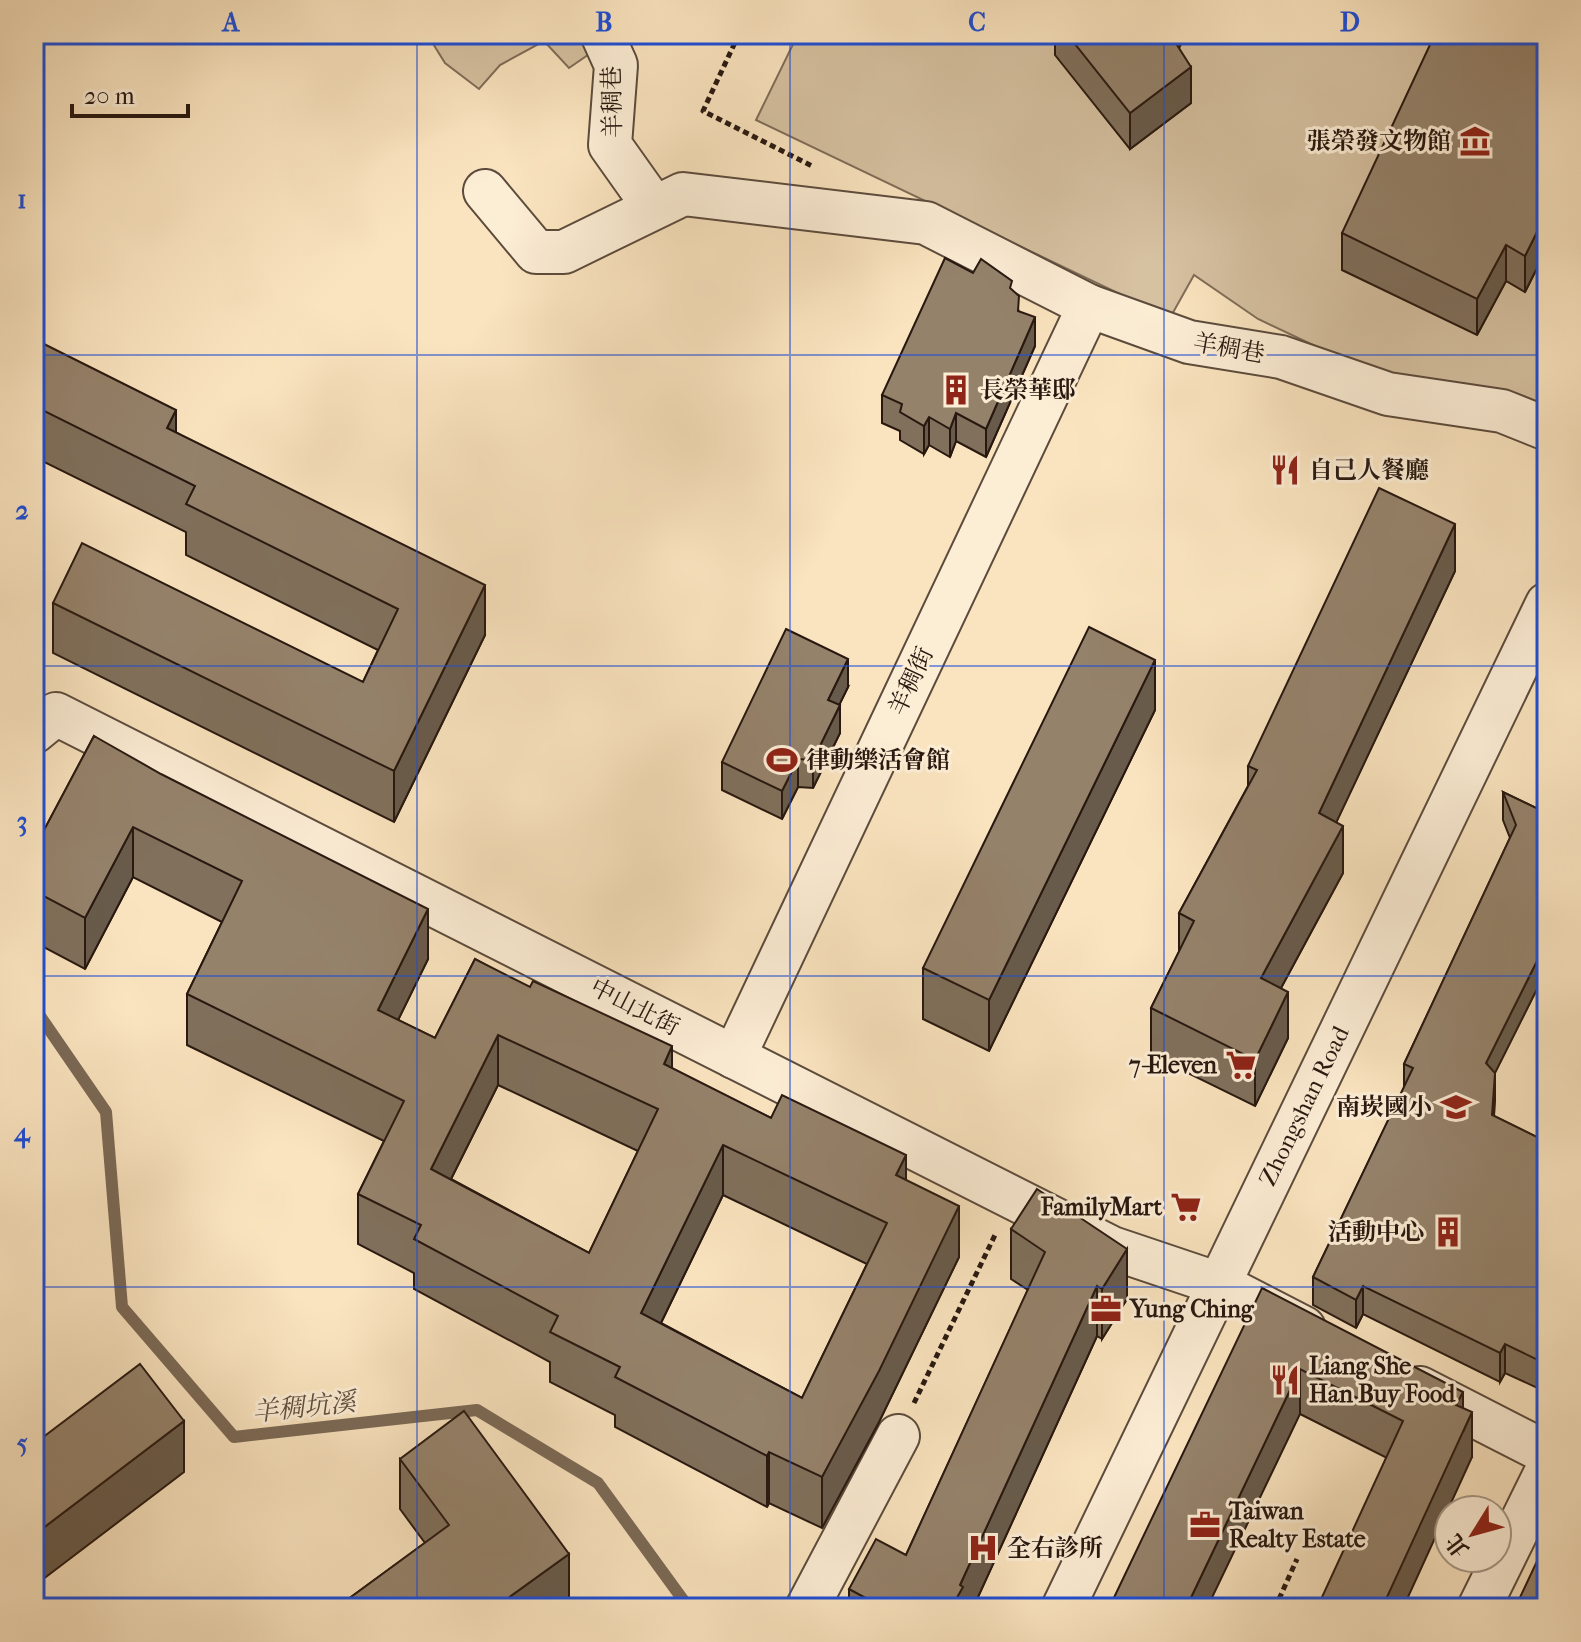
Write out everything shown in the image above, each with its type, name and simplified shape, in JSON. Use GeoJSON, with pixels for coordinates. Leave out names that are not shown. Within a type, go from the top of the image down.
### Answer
{"type":"FeatureCollection","features":[{"type":"Feature","properties":{"kind":"street","name":"羊稠巷"},"geometry":{"type":"LineString","coordinates":[[602,34],[616,65],[610,145],[654,207]]}},
{"type":"Feature","properties":{"kind":"street","name":"羊稠巷"},"geometry":{"type":"LineString","coordinates":[[485,191],[536,252],[564,252],[683,194],[926,223],[1089,306],[1189,342],[1281,357],[1388,394],[1502,411],[1547,429]]}},
{"type":"Feature","properties":{"kind":"street","name":"羊稠街"},"geometry":{"type":"LineString","coordinates":[[734,1057],[1089,306]]}},
{"type":"Feature","properties":{"kind":"street","name":"Zhongshan Road"},"geometry":{"type":"LineString","coordinates":[[1063,1608],[1547,604]]}},
{"type":"Feature","properties":{"kind":"street","name":"中山北街"},"geometry":{"type":"LineString","coordinates":[[45,723],[734,1057],[1112,1248],[1219,1284],[1342,1347]]}},
{"type":"Feature","properties":{"kind":"street"},"geometry":{"type":"LineString","coordinates":[[1383,1369],[1547,1453]]}},
{"type":"Feature","properties":{"kind":"street"},"geometry":{"type":"LineString","coordinates":[[807,1608],[898,1436]]}},
{"type":"Feature","properties":{"kind":"street"},"geometry":{"type":"LineString","coordinates":[[1479,1608],[1547,1470]]}},
{"type":"Feature","properties":{"kind":"path"},"geometry":{"type":"LineString","coordinates":[[739,34],[703,111],[815,167]]}},
{"type":"Feature","properties":{"kind":"path"},"geometry":{"type":"LineString","coordinates":[[898,1436],[1013,1198]]}},
{"type":"Feature","properties":{"kind":"path"},"geometry":{"type":"LineString","coordinates":[[1275,1608],[1297,1559]]}},
{"type":"Feature","properties":{"kind":"shaded area"},"geometry":{"type":"Polygon","coordinates":[[[427,34],[610,34],[595,50],[569,68],[544,41],[500,65],[479,89],[445,63],[427,34]]]}},
{"type":"Feature","properties":{"kind":"shaded area","name":"張榮發文物館"},"geometry":{"type":"Polygon","coordinates":[[[798,34],[1547,34],[1547,400],[1540,414],[1370,372],[1258,319],[1194,275],[1170,318],[756,120],[798,34]]]}},
{"type":"Feature","properties":{"kind":"building"},"geometry":{"type":"Polygon","coordinates":[[[1067,34],[1170,34],[1191,67],[1130,113],[1067,34]]]}},
{"type":"Feature","properties":{"kind":"building","name":"張榮發文物館"},"geometry":{"type":"Polygon","coordinates":[[[1435,34],[1547,34],[1547,212],[1525,256],[1506,245],[1477,299],[1342,233],[1435,34]]]}},
{"type":"Feature","properties":{"kind":"building","name":"長榮華邸"},"geometry":{"type":"Polygon","coordinates":[[[945,258],[973,273],[981,259],[1012,281],[1010,288],[1019,296],[1018,311],[1035,317],[986,429],[956,413],[950,429],[929,417],[924,426],[900,412],[902,404],[882,395],[945,258]]]}},
{"type":"Feature","properties":{"kind":"building"},"geometry":{"type":"Polygon","coordinates":[[[34,339],[176,410],[167,428],[485,585],[394,771],[53,603],[82,543],[363,682],[398,609],[186,504],[195,486],[34,406],[34,339]]]}},
{"type":"Feature","properties":{"kind":"building"},"geometry":{"type":"Polygon","coordinates":[[[1379,488],[1455,524],[1319,813],[1343,826],[1261,978],[1288,992],[1255,1060],[1151,1008],[1194,921],[1179,913],[1257,770],[1248,766],[1379,488]]]}},
{"type":"Feature","properties":{"kind":"building"},"geometry":{"type":"Polygon","coordinates":[[[1089,627],[1155,660],[989,1000],[923,968],[1089,627]]]}},
{"type":"Feature","properties":{"kind":"building","name":"律動樂活會館"},"geometry":{"type":"Polygon","coordinates":[[[786,629],[848,659],[828,700],[840,705],[813,760],[798,759],[782,791],[722,762],[786,629]]]}},
{"type":"Feature","properties":{"kind":"building"},"geometry":{"type":"Polygon","coordinates":[[[94,736],[161,774],[428,909],[378,1010],[435,1038],[475,959],[530,987],[533,981],[672,1046],[664,1064],[771,1118],[782,1095],[906,1155],[896,1175],[959,1206],[879,1371],[822,1477],[769,1452],[767,1456],[615,1377],[620,1367],[550,1332],[558,1316],[414,1239],[421,1225],[358,1194],[404,1101],[187,994],[242,881],[133,827],[85,918],[34,891],[34,849],[94,736]],[[498,1035],[431,1169],[589,1253],[658,1109],[498,1035]],[[723,1145],[641,1313],[802,1398],[887,1223],[723,1145]]]}},
{"type":"Feature","properties":{"kind":"building","name":"南崁國小"},"geometry":{"type":"Polygon","coordinates":[[[1547,791],[1547,941],[1486,1063],[1495,1073],[1492,1115],[1547,1142],[1547,1357],[1544,1363],[1505,1344],[1500,1353],[1363,1286],[1356,1300],[1313,1277],[1413,1068],[1404,1064],[1516,825],[1503,792],[1538,809],[1547,791]]]}},
{"type":"Feature","properties":{"kind":"building"},"geometry":{"type":"Polygon","coordinates":[[[1037,1189],[1127,1249],[1102,1289],[1097,1286],[951,1608],[884,1608],[849,1589],[876,1539],[906,1555],[1045,1252],[1011,1229],[1037,1189]]]}},
{"type":"Feature","properties":{"kind":"building"},"geometry":{"type":"Polygon","coordinates":[[[1262,1288],[1463,1392],[1456,1405],[1472,1412],[1382,1608],[1317,1608],[1403,1421],[1300,1369],[1186,1608],[1109,1608],[1262,1288]]]}},
{"type":"Feature","properties":{"kind":"building"},"geometry":{"type":"Polygon","coordinates":[[[140,1364],[184,1421],[34,1535],[34,1444],[140,1364]]]}},
{"type":"Feature","properties":{"kind":"building"},"geometry":{"type":"Polygon","coordinates":[[[464,1411],[569,1554],[491,1608],[336,1608],[449,1525],[400,1459],[464,1411]]]}},
{"type":"Feature","properties":{"kind":"building"},"geometry":{"type":"Polygon","coordinates":[[[1547,1540],[1547,1608],[1515,1608],[1547,1540]]]}},
{"type":"Feature","properties":{"kind":"waterway","name":"羊稠坑溪"},"geometry":{"type":"LineString","coordinates":[[34,1015],[40,1016],[106,1112],[122,1307],[234,1437],[477,1410],[598,1483],[689,1608]]}},
{"type":"Feature","properties":{"kind":"place","name":"張榮發文物館"},"geometry":{"type":"Point","coordinates":[1475,141]}},
{"type":"Feature","properties":{"kind":"place","name":"長榮華邸"},"geometry":{"type":"Point","coordinates":[956,390]}},
{"type":"Feature","properties":{"kind":"place","name":"自己人餐廳"},"geometry":{"type":"Point","coordinates":[1285,470]}},
{"type":"Feature","properties":{"kind":"place","name":"律動樂活會館"},"geometry":{"type":"Point","coordinates":[782,760]}},
{"type":"Feature","properties":{"kind":"place","name":"7-Eleven"},"geometry":{"type":"Point","coordinates":[1241,1065]}},
{"type":"Feature","properties":{"kind":"place","name":"南崁國小"},"geometry":{"type":"Point","coordinates":[1456,1107]}},
{"type":"Feature","properties":{"kind":"place","name":"FamilyMart"},"geometry":{"type":"Point","coordinates":[1186,1207]}},
{"type":"Feature","properties":{"kind":"place","name":"活動中心"},"geometry":{"type":"Point","coordinates":[1448,1232]}},
{"type":"Feature","properties":{"kind":"place","name":"Yung Ching"},"geometry":{"type":"Point","coordinates":[1106,1309]}},
{"type":"Feature","properties":{"kind":"place","name":"Liang She Han Buy Food"},"geometry":{"type":"Point","coordinates":[1285,1380]}},
{"type":"Feature","properties":{"kind":"place","name":"Taiwan Realty Estate"},"geometry":{"type":"Point","coordinates":[1205,1525]}},
{"type":"Feature","properties":{"kind":"place","name":"全右診所"},"geometry":{"type":"Point","coordinates":[983,1548]}}]}
